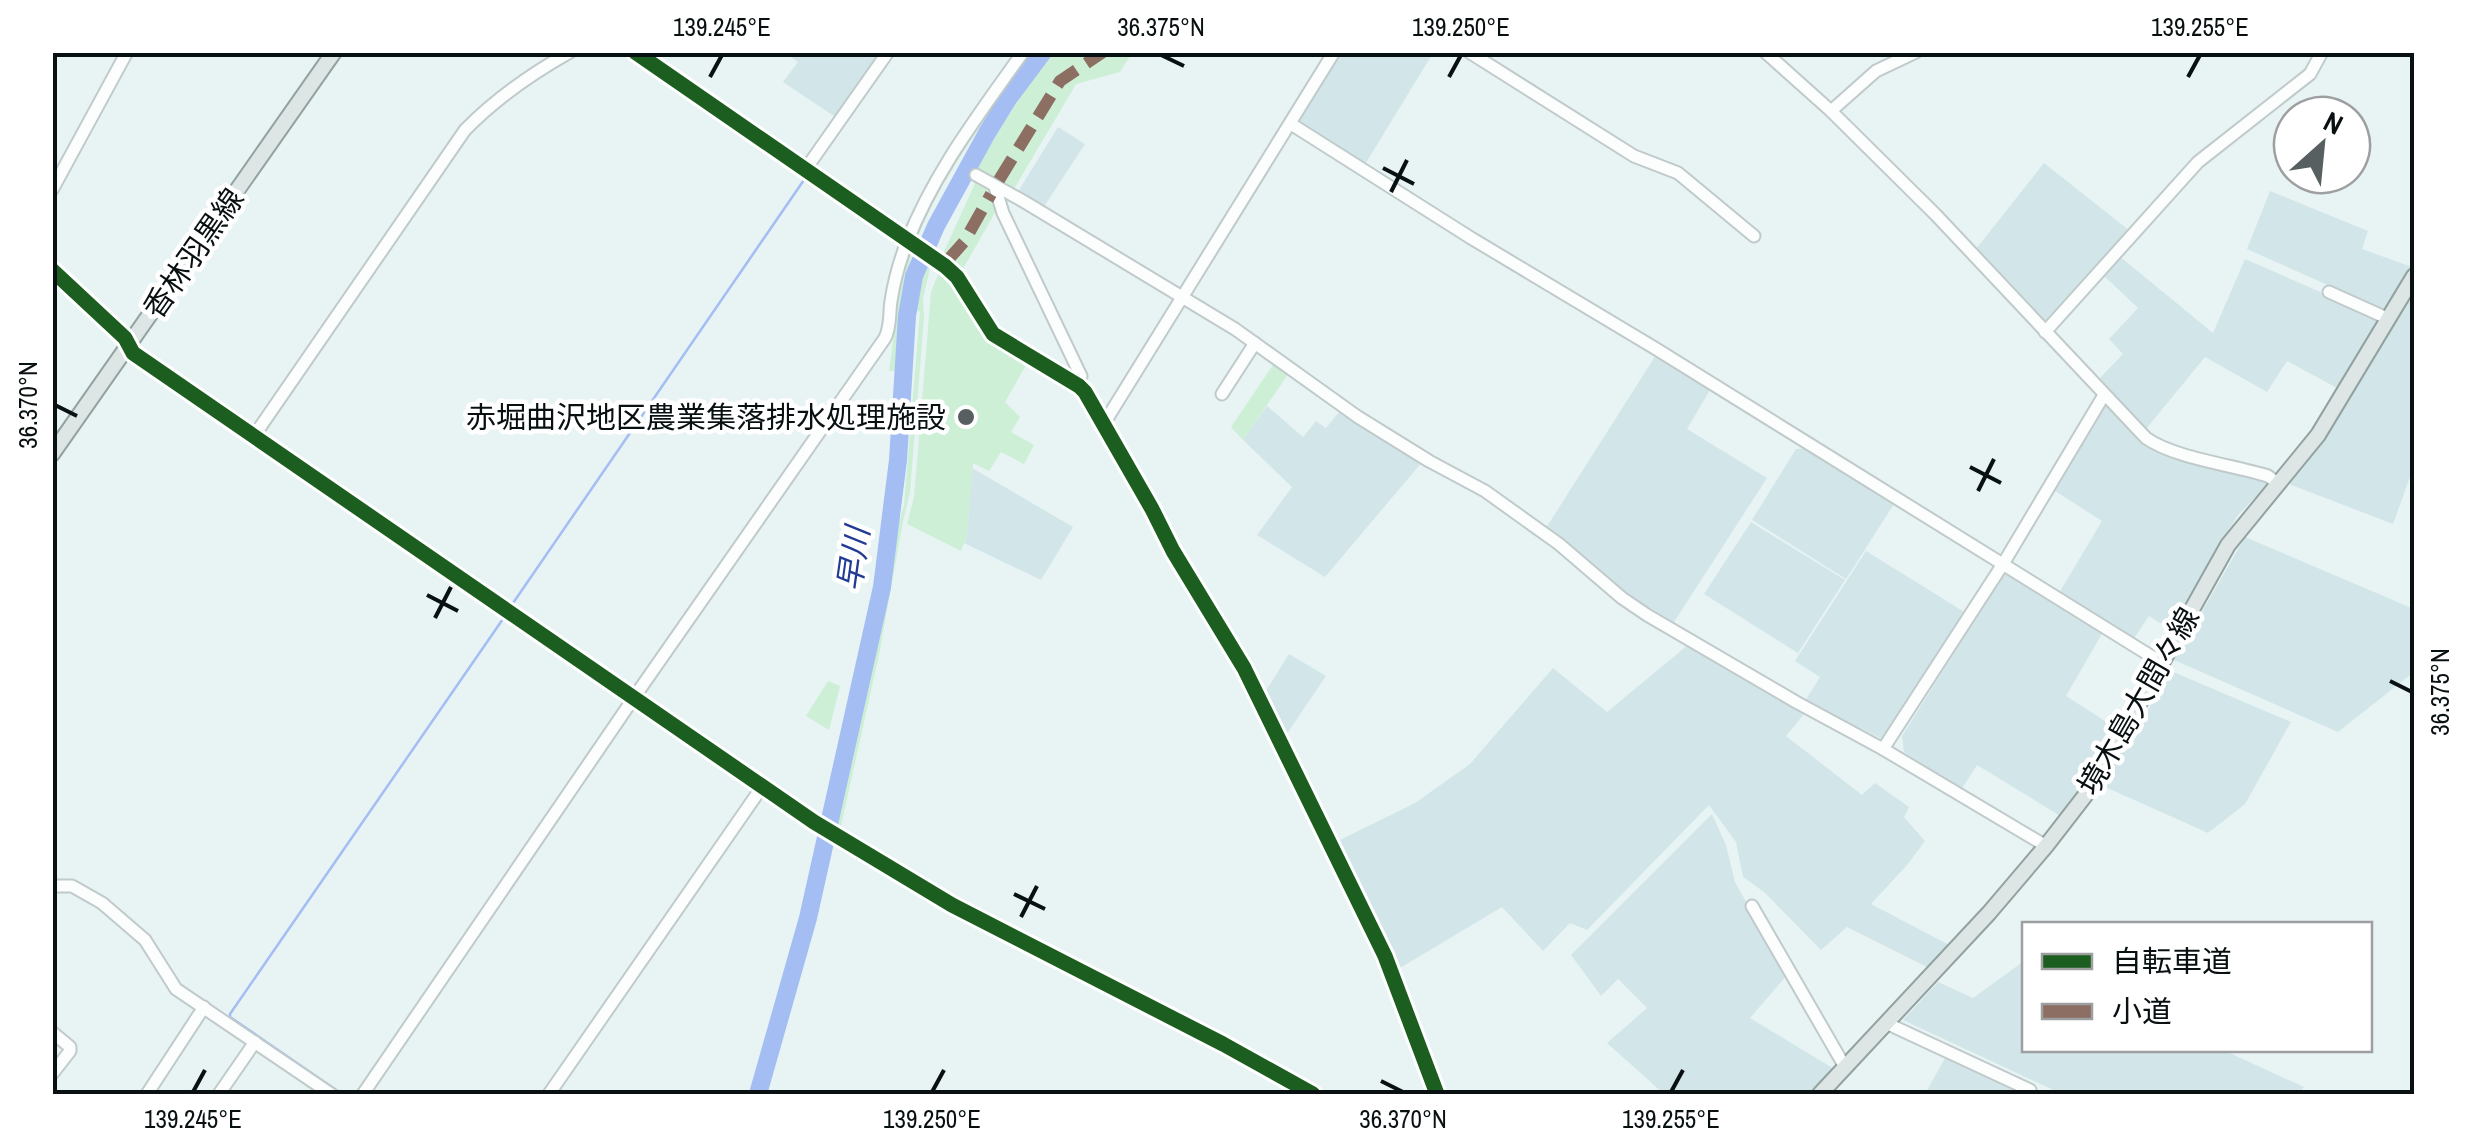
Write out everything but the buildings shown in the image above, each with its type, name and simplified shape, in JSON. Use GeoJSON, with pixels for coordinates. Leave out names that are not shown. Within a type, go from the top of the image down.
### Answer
{"type":"FeatureCollection","features":[{"type":"Feature","properties":{"kind":"main road","name":"香林羽黒線"},"geometry":{"type":"LineString","coordinates":[[52,454],[334,52]]}},
{"type":"Feature","properties":{"kind":"main road","name":"境木島大間々線"},"geometry":{"type":"LineString","coordinates":[[1820,1094],[1989,913],[2103,770],[2228,545],[2324,426],[2414,276]]}},
{"type":"Feature","properties":{"kind":"street"},"geometry":{"type":"LineString","coordinates":[[52,190],[128,52]]}},
{"type":"Feature","properties":{"kind":"street"},"geometry":{"type":"LineString","coordinates":[[254,436],[475,118],[512,88],[570,52]]}},
{"type":"Feature","properties":{"kind":"street"},"geometry":{"type":"LineString","coordinates":[[635,52],[934,258],[957,277],[993,334],[1080,386],[1173,552],[1244,668],[1393,974],[1438,1094]]}},
{"type":"Feature","properties":{"kind":"street"},"geometry":{"type":"LineString","coordinates":[[805,170],[888,52]]}},
{"type":"Feature","properties":{"kind":"street"},"geometry":{"type":"LineString","coordinates":[[363,1094],[885,338],[890,326],[893,289],[928,196],[957,146],[1023,52]]}},
{"type":"Feature","properties":{"kind":"street"},"geometry":{"type":"LineString","coordinates":[[1102,422],[1334,52]]}},
{"type":"Feature","properties":{"kind":"street"},"geometry":{"type":"LineString","coordinates":[[1469,52],[1634,156],[1678,174],[1754,236]]}},
{"type":"Feature","properties":{"kind":"street"},"geometry":{"type":"LineString","coordinates":[[1766,52],[1936,215],[2154,443],[2268,476],[2278,483]]}},
{"type":"Feature","properties":{"kind":"street"},"geometry":{"type":"LineString","coordinates":[[1831,111],[1876,71],[1916,52]]}},
{"type":"Feature","properties":{"kind":"street"},"geometry":{"type":"LineString","coordinates":[[2045,332],[2198,162],[2310,74],[2322,52]]}},
{"type":"Feature","properties":{"kind":"street"},"geometry":{"type":"LineString","coordinates":[[1291,124],[2162,662]]}},
{"type":"Feature","properties":{"kind":"street"},"geometry":{"type":"LineString","coordinates":[[976,175],[1255,343],[1358,417],[1429,461],[1474,483],[1550,536],[1648,616],[2046,846]]}},
{"type":"Feature","properties":{"kind":"street"},"geometry":{"type":"LineString","coordinates":[[995,187],[1003,212],[1081,376],[1080,386]]}},
{"type":"Feature","properties":{"kind":"street"},"geometry":{"type":"LineString","coordinates":[[52,270],[124,338],[128,347],[814,822],[952,905],[1313,1094]]}},
{"type":"Feature","properties":{"kind":"street"},"geometry":{"type":"LineString","coordinates":[[2328,292],[2389,319]]}},
{"type":"Feature","properties":{"kind":"street"},"geometry":{"type":"LineString","coordinates":[[1222,394],[1255,343]]}},
{"type":"Feature","properties":{"kind":"street"},"geometry":{"type":"LineString","coordinates":[[1883,749],[2003,564],[2104,395]]}},
{"type":"Feature","properties":{"kind":"street"},"geometry":{"type":"LineString","coordinates":[[549,1094],[762,787]]}},
{"type":"Feature","properties":{"kind":"street"},"geometry":{"type":"LineString","coordinates":[[52,886],[72,886],[112,910],[145,940],[176,989],[331,1094]]}},
{"type":"Feature","properties":{"kind":"street"},"geometry":{"type":"LineString","coordinates":[[1752,906],[1845,1067]]}},
{"type":"Feature","properties":{"kind":"street"},"geometry":{"type":"LineString","coordinates":[[147,1094],[204,1007]]}},
{"type":"Feature","properties":{"kind":"street"},"geometry":{"type":"LineString","coordinates":[[1886,1023],[2030,1090]]}},
{"type":"Feature","properties":{"kind":"street"},"geometry":{"type":"LineString","coordinates":[[52,1032],[70,1051],[52,1074]]}},
{"type":"Feature","properties":{"kind":"street"},"geometry":{"type":"LineString","coordinates":[[218,1094],[255,1042]]}},
{"type":"Feature","properties":{"kind":"shaded area"},"geometry":{"type":"Polygon","coordinates":[[[785,53],[882,53],[837,118],[783,82],[798,62],[785,53]]]}},
{"type":"Feature","properties":{"kind":"shaded area"},"geometry":{"type":"Polygon","coordinates":[[[1341,53],[1433,53],[1364,166],[1298,123],[1341,53]]]}},
{"type":"Feature","properties":{"kind":"shaded area"},"geometry":{"type":"Polygon","coordinates":[[[1058,127],[1085,144],[1043,208],[1019,190],[1058,127]]]}},
{"type":"Feature","properties":{"kind":"shaded area"},"geometry":{"type":"Polygon","coordinates":[[[2044,163],[2130,231],[2045,325],[1976,249],[2044,163]]]}},
{"type":"Feature","properties":{"kind":"shaded area"},"geometry":{"type":"Polygon","coordinates":[[[2270,191],[2368,231],[2362,249],[2412,267],[2386,311],[2247,249],[2270,191]]]}},
{"type":"Feature","properties":{"kind":"shaded area"},"geometry":{"type":"Polygon","coordinates":[[[2118,255],[2213,333],[2245,259],[2382,319],[2339,389],[2287,361],[2267,392],[2205,357],[2146,429],[2098,380],[2123,354],[2109,339],[2138,308],[2101,273],[2118,255]]]}},
{"type":"Feature","properties":{"kind":"shaded area"},"geometry":{"type":"Polygon","coordinates":[[[2414,294],[2414,475],[2411,474],[2393,524],[2289,484],[2340,413],[2414,294]]]}},
{"type":"Feature","properties":{"kind":"shaded area"},"geometry":{"type":"Polygon","coordinates":[[[1656,355],[1711,388],[1687,429],[1767,478],[1674,622],[1630,596],[1546,528],[1656,355]]]}},
{"type":"Feature","properties":{"kind":"shaded area"},"geometry":{"type":"Polygon","coordinates":[[[2105,404],[2146,445],[2266,481],[2267,485],[2238,515],[2173,631],[2149,616],[2133,640],[2059,593],[2102,521],[2052,489],[2105,404]]]}},
{"type":"Feature","properties":{"kind":"shaded area"},"geometry":{"type":"Polygon","coordinates":[[[1267,406],[1303,437],[1316,421],[1326,428],[1340,411],[1423,461],[1325,577],[1257,535],[1292,487],[1243,440],[1267,406]]]}},
{"type":"Feature","properties":{"kind":"shaded area"},"geometry":{"type":"Polygon","coordinates":[[[1811,448],[1894,504],[1846,579],[1752,520],[1796,449],[1811,448]]]}},
{"type":"Feature","properties":{"kind":"shaded area"},"geometry":{"type":"Polygon","coordinates":[[[972,468],[1073,527],[1041,580],[964,543],[972,468]]]}},
{"type":"Feature","properties":{"kind":"shaded area"},"geometry":{"type":"Polygon","coordinates":[[[1751,522],[1845,580],[1798,653],[1704,594],[1751,522]]]}},
{"type":"Feature","properties":{"kind":"shaded area"},"geometry":{"type":"Polygon","coordinates":[[[2245,537],[2414,609],[2414,672],[2338,732],[2174,660],[2245,537]]]}},
{"type":"Feature","properties":{"kind":"shaded area"},"geometry":{"type":"Polygon","coordinates":[[[1866,551],[1966,613],[1884,740],[1805,701],[1820,677],[1795,661],[1866,551]]]}},
{"type":"Feature","properties":{"kind":"shaded area"},"geometry":{"type":"Polygon","coordinates":[[[2005,572],[2103,632],[2066,696],[2119,730],[2062,817],[1977,765],[1961,790],[1904,752],[1902,736],[2005,572]]]}},
{"type":"Feature","properties":{"kind":"shaded area"},"geometry":{"type":"Polygon","coordinates":[[[1688,645],[1804,714],[1786,736],[1862,795],[1875,783],[1909,807],[1904,817],[1925,841],[1871,904],[1951,946],[1929,968],[1847,927],[1821,950],[1764,892],[1743,877],[1736,842],[1709,805],[1587,930],[1570,923],[1543,951],[1502,907],[1400,968],[1338,841],[1415,803],[1470,764],[1553,668],[1607,712],[1688,645]]]}},
{"type":"Feature","properties":{"kind":"shaded area"},"geometry":{"type":"Polygon","coordinates":[[[1289,654],[1326,676],[1284,738],[1264,694],[1289,654]]]}},
{"type":"Feature","properties":{"kind":"shaded area"},"geometry":{"type":"Polygon","coordinates":[[[2171,671],[2291,722],[2245,804],[2208,833],[2103,786],[2171,671]]]}},
{"type":"Feature","properties":{"kind":"shaded area"},"geometry":{"type":"Polygon","coordinates":[[[1712,814],[1726,845],[1735,882],[1787,975],[1750,1018],[1836,1070],[1813,1094],[1664,1094],[1607,1043],[1647,1008],[1618,979],[1601,996],[1571,955],[1712,814]]]}},
{"type":"Feature","properties":{"kind":"shaded area"},"geometry":{"type":"Polygon","coordinates":[[[2022,962],[2022,1052],[2227,1052],[2304,1087],[2298,1094],[2062,1094],[1903,1020],[1938,982],[1973,998],[2022,962]]]}},
{"type":"Feature","properties":{"kind":"shaded area"},"geometry":{"type":"Polygon","coordinates":[[[1945,1058],[2023,1094],[1925,1094],[1945,1058]]]}},
{"type":"Feature","properties":{"kind":"green space"},"geometry":{"type":"Polygon","coordinates":[[[1027,53],[1034,53],[964,150],[921,229],[904,285],[895,371],[889,371],[894,299],[907,250],[916,241],[914,234],[939,181],[1027,53]]]}},
{"type":"Feature","properties":{"kind":"green space"},"geometry":{"type":"Polygon","coordinates":[[[1054,53],[1132,53],[1120,72],[1076,84],[1011,190],[975,171],[1012,110],[1054,53]]]}},
{"type":"Feature","properties":{"kind":"green space"},"geometry":{"type":"Polygon","coordinates":[[[977,179],[987,187],[997,209],[960,274],[942,256],[977,179]]]}},
{"type":"Feature","properties":{"kind":"green space"},"geometry":{"type":"Polygon","coordinates":[[[928,261],[931,264],[923,299],[910,492],[879,655],[838,829],[835,828],[904,505],[920,312],[915,310],[928,261]]]}},
{"type":"Feature","properties":{"kind":"green space"},"geometry":{"type":"Polygon","coordinates":[[[940,270],[951,277],[992,339],[1029,360],[1005,402],[1020,417],[1011,432],[1034,445],[1024,464],[1001,452],[989,471],[973,463],[967,535],[961,551],[907,524],[914,497],[931,292],[940,270]]]}},
{"type":"Feature","properties":{"kind":"green space"},"geometry":{"type":"Polygon","coordinates":[[[1275,362],[1289,373],[1243,440],[1231,427],[1275,362]]]}},
{"type":"Feature","properties":{"kind":"green space"},"geometry":{"type":"Polygon","coordinates":[[[828,681],[840,686],[829,730],[806,716],[828,681]]]}},
{"type":"Feature","properties":{"kind":"waterway","name":"早川"},"geometry":{"type":"LineString","coordinates":[[758,1094],[808,918],[882,587],[914,276],[936,226],[987,133],[1043,52]]}},
{"type":"Feature","properties":{"kind":"waterway"},"geometry":{"type":"LineString","coordinates":[[926,188],[969,119]]}},
{"type":"Feature","properties":{"kind":"waterway"},"geometry":{"type":"LineString","coordinates":[[511,606],[806,177]]}},
{"type":"Feature","properties":{"kind":"waterway"},"geometry":{"type":"LineString","coordinates":[[905,230],[911,218]]}},
{"type":"Feature","properties":{"kind":"waterway"},"geometry":{"type":"LineString","coordinates":[[342,1094],[230,1014],[505,616]]}},
{"type":"Feature","properties":{"kind":"marked path"},"geometry":{"type":"LineString","coordinates":[[999,180],[1060,81],[1103,52]]}},
{"type":"Feature","properties":{"kind":"marked path"},"geometry":{"type":"LineString","coordinates":[[947,261],[964,242],[991,194]]}},
{"type":"Feature","properties":{"kind":"cycle path"},"geometry":{"type":"LineString","coordinates":[[635,52],[945,266],[957,277],[993,334],[1085,392],[1173,551],[1244,668],[1385,956],[1437,1094]]}},
{"type":"Feature","properties":{"kind":"cycle path"},"geometry":{"type":"LineString","coordinates":[[52,270],[125,338],[133,353],[814,822],[952,905],[1313,1094]]}},
{"type":"Feature","properties":{"kind":"place","name":"赤堀曲沢地区農業集落排水処理施設"},"geometry":{"type":"Point","coordinates":[966,417]}}]}
